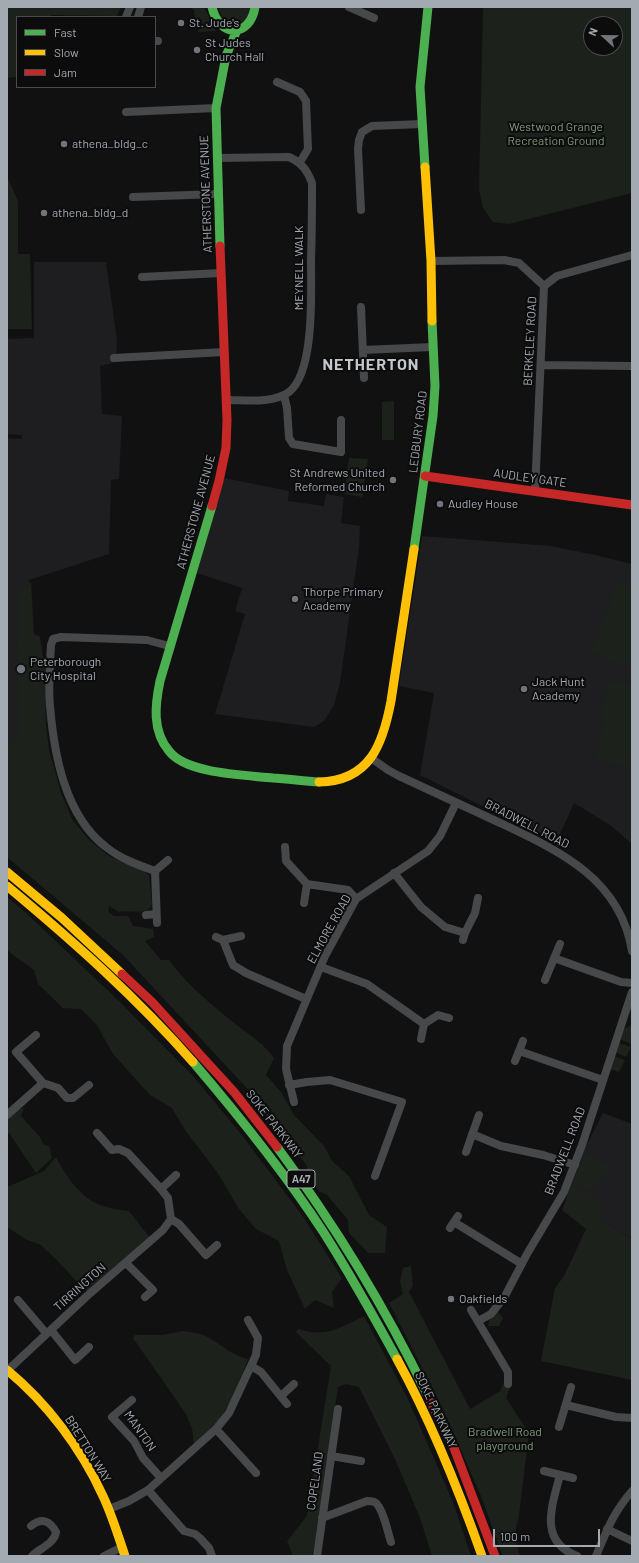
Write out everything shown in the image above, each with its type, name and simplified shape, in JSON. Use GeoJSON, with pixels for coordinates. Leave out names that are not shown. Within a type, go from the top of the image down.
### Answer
{"type":"FeatureCollection","features":[{"type":"Feature","properties":{"kind":"main road"},"geometry":{"type":"LineString","coordinates":[[212,9],[215,19],[221,26],[227,29],[238,30],[250,23],[254,18],[255,7]]}},
{"type":"Feature","properties":{"kind":"main road","name":"LEDBURY ROAD"},"geometry":{"type":"LineString","coordinates":[[371,758],[384,733],[390,710],[433,416],[435,386],[432,347],[431,261],[420,87],[428,7]]}},
{"type":"Feature","properties":{"kind":"main road","name":"ATHERSTONE AVENUE"},"geometry":{"type":"LineString","coordinates":[[221,26],[225,36],[226,56],[216,108],[227,436],[221,471],[169,646],[157,698],[157,725],[165,746],[169,752],[180,761],[193,766],[216,771],[319,782],[348,777],[364,766],[371,758]]}},
{"type":"Feature","properties":{"kind":"main road","name":"ATHERSTONE AVENUE"},"geometry":{"type":"LineString","coordinates":[[226,56],[238,30]]}},
{"type":"Feature","properties":{"kind":"main road","name":"AUDLEY GATE"},"geometry":{"type":"LineString","coordinates":[[425,476],[632,505]]}},
{"type":"Feature","properties":{"kind":"main road","name":"SOKE PARKWAY"},"geometry":{"type":"LineString","coordinates":[[7,872],[62,918],[152,1002],[234,1092],[271,1138],[301,1179],[359,1267],[406,1350],[454,1448],[495,1556]]}},
{"type":"Feature","properties":{"kind":"main road","name":"SOKE PARKWAY"},"geometry":{"type":"LineString","coordinates":[[7,886],[81,950],[142,1008],[230,1104],[291,1184],[321,1227],[382,1328],[424,1411],[455,1482],[482,1556]]}},
{"type":"Feature","properties":{"kind":"main road","name":"BRETTON WAY"},"geometry":{"type":"LineString","coordinates":[[7,1370],[35,1396],[59,1425],[86,1467],[109,1509],[125,1556]]}},
{"type":"Feature","properties":{"kind":"street"},"geometry":{"type":"LineString","coordinates":[[348,7],[374,18]]}},
{"type":"Feature","properties":{"kind":"street"},"geometry":{"type":"LineString","coordinates":[[217,158],[290,157],[300,162],[308,149],[306,101],[300,92],[277,82]]}},
{"type":"Feature","properties":{"kind":"street"},"geometry":{"type":"LineString","coordinates":[[126,112],[216,108]]}},
{"type":"Feature","properties":{"kind":"street"},"geometry":{"type":"LineString","coordinates":[[361,210],[358,149],[362,132],[372,126],[422,124]]}},
{"type":"Feature","properties":{"kind":"street","name":"MEYNELL WALK"},"geometry":{"type":"LineString","coordinates":[[284,395],[298,382],[306,358],[311,326],[312,183],[308,172],[300,162]]}},
{"type":"Feature","properties":{"kind":"street"},"geometry":{"type":"LineString","coordinates":[[132,197],[218,194]]}},
{"type":"Feature","properties":{"kind":"street","name":"BERKELEY ROAD"},"geometry":{"type":"LineString","coordinates":[[535,491],[544,286],[557,276],[632,255]]}},
{"type":"Feature","properties":{"kind":"street"},"geometry":{"type":"LineString","coordinates":[[431,261],[512,261],[519,263],[544,286]]}},
{"type":"Feature","properties":{"kind":"street"},"geometry":{"type":"LineString","coordinates":[[142,277],[221,273]]}},
{"type":"Feature","properties":{"kind":"street"},"geometry":{"type":"LineString","coordinates":[[361,307],[364,378]]}},
{"type":"Feature","properties":{"kind":"street"},"geometry":{"type":"LineString","coordinates":[[363,350],[432,347]]}},
{"type":"Feature","properties":{"kind":"street"},"geometry":{"type":"LineString","coordinates":[[114,358],[224,352]]}},
{"type":"Feature","properties":{"kind":"street"},"geometry":{"type":"LineString","coordinates":[[541,365],[632,366]]}},
{"type":"Feature","properties":{"kind":"street"},"geometry":{"type":"LineString","coordinates":[[226,400],[274,399],[284,395],[287,408],[289,438],[293,444],[340,452],[340,420]]}},
{"type":"Feature","properties":{"kind":"street"},"geometry":{"type":"LineString","coordinates":[[155,872],[127,860],[105,847],[87,829],[74,808],[58,762],[52,720],[50,705],[51,645],[53,639],[61,637],[146,640],[169,646]]}},
{"type":"Feature","properties":{"kind":"street","name":"BRADWELL ROAD"},"geometry":{"type":"LineString","coordinates":[[371,758],[388,770],[546,844],[581,867],[596,880],[611,897],[625,925],[632,951]]}},
{"type":"Feature","properties":{"kind":"street","name":"ELMORE ROAD"},"geometry":{"type":"LineString","coordinates":[[294,1102],[286,1069],[287,1046],[325,956],[356,899],[428,851],[440,836],[456,803]]}},
{"type":"Feature","properties":{"kind":"street"},"geometry":{"type":"LineString","coordinates":[[285,847],[286,861],[307,884],[348,890],[356,899]]}},
{"type":"Feature","properties":{"kind":"street"},"geometry":{"type":"LineString","coordinates":[[146,915],[157,919],[155,872],[168,860]]}},
{"type":"Feature","properties":{"kind":"street"},"geometry":{"type":"LineString","coordinates":[[394,873],[421,907],[445,927],[464,936],[475,913],[478,898]]}},
{"type":"Feature","properties":{"kind":"street"},"geometry":{"type":"LineString","coordinates":[[304,903],[307,884]]}},
{"type":"Feature","properties":{"kind":"street"},"geometry":{"type":"LineString","coordinates":[[241,936],[219,939],[233,964],[246,973],[306,999]]}},
{"type":"Feature","properties":{"kind":"street"},"geometry":{"type":"LineString","coordinates":[[545,980],[560,944]]}},
{"type":"Feature","properties":{"kind":"street"},"geometry":{"type":"LineString","coordinates":[[554,958],[621,982],[632,983]]}},
{"type":"Feature","properties":{"kind":"street"},"geometry":{"type":"LineString","coordinates":[[321,967],[367,984],[424,1024]]}},
{"type":"Feature","properties":{"kind":"street","name":"BRADWELL ROAD"},"geometry":{"type":"LineString","coordinates":[[478,1321],[491,1314],[499,1304],[561,1198],[575,1165],[632,992]]}},
{"type":"Feature","properties":{"kind":"street"},"geometry":{"type":"LineString","coordinates":[[421,1040],[424,1024],[438,1014],[449,1018]]}},
{"type":"Feature","properties":{"kind":"street"},"geometry":{"type":"LineString","coordinates":[[623,1020],[632,1023]]}},
{"type":"Feature","properties":{"kind":"street"},"geometry":{"type":"LineString","coordinates":[[36,1035],[16,1052],[43,1083],[58,1088],[67,1098],[74,1098],[89,1085]]}},
{"type":"Feature","properties":{"kind":"street"},"geometry":{"type":"LineString","coordinates":[[515,1061],[523,1041]]}},
{"type":"Feature","properties":{"kind":"street"},"geometry":{"type":"LineString","coordinates":[[519,1051],[603,1080]]}},
{"type":"Feature","properties":{"kind":"street"},"geometry":{"type":"LineString","coordinates":[[289,1085],[330,1080],[402,1102],[375,1176]]}},
{"type":"Feature","properties":{"kind":"street"},"geometry":{"type":"LineString","coordinates":[[7,1115],[43,1083]]}},
{"type":"Feature","properties":{"kind":"street"},"geometry":{"type":"LineString","coordinates":[[466,1152],[478,1114]]}},
{"type":"Feature","properties":{"kind":"street"},"geometry":{"type":"LineString","coordinates":[[98,1133],[112,1150],[119,1149],[128,1153],[161,1189],[168,1198],[171,1219],[179,1224],[206,1255],[217,1245]]}},
{"type":"Feature","properties":{"kind":"street"},"geometry":{"type":"LineString","coordinates":[[472,1134],[500,1146],[543,1155],[575,1165]]}},
{"type":"Feature","properties":{"kind":"street"},"geometry":{"type":"LineString","coordinates":[[161,1189],[176,1175]]}},
{"type":"Feature","properties":{"kind":"street","name":"TIRRINGTON"},"geometry":{"type":"LineString","coordinates":[[7,1370],[87,1296],[163,1230],[171,1219]]}},
{"type":"Feature","properties":{"kind":"street"},"geometry":{"type":"LineString","coordinates":[[454,1222],[522,1264]]}},
{"type":"Feature","properties":{"kind":"street"},"geometry":{"type":"LineString","coordinates":[[126,1263],[153,1290],[145,1297]]}},
{"type":"Feature","properties":{"kind":"street"},"geometry":{"type":"LineString","coordinates":[[18,1300],[75,1360],[89,1347]]}},
{"type":"Feature","properties":{"kind":"street"},"geometry":{"type":"LineString","coordinates":[[471,1310],[508,1372],[508,1384]]}},
{"type":"Feature","properties":{"kind":"street"},"geometry":{"type":"LineString","coordinates":[[109,1509],[129,1501],[148,1490],[216,1429],[229,1413],[256,1355],[258,1338],[248,1320]]}},
{"type":"Feature","properties":{"kind":"street"},"geometry":{"type":"LineString","coordinates":[[251,1366],[261,1372],[288,1404]]}},
{"type":"Feature","properties":{"kind":"street"},"geometry":{"type":"LineString","coordinates":[[281,1396],[294,1384]]}},
{"type":"Feature","properties":{"kind":"street"},"geometry":{"type":"LineString","coordinates":[[560,1428],[571,1388]]}},
{"type":"Feature","properties":{"kind":"street","name":"MANTON"},"geometry":{"type":"LineString","coordinates":[[132,1400],[112,1417],[134,1441],[143,1458],[161,1478]]}},
{"type":"Feature","properties":{"kind":"street"},"geometry":{"type":"LineString","coordinates":[[566,1406],[616,1417],[632,1418]]}},
{"type":"Feature","properties":{"kind":"street","name":"COPELAND"},"geometry":{"type":"LineString","coordinates":[[317,1556],[338,1409]]}},
{"type":"Feature","properties":{"kind":"street"},"geometry":{"type":"LineString","coordinates":[[216,1429],[256,1473]]}},
{"type":"Feature","properties":{"kind":"street"},"geometry":{"type":"LineString","coordinates":[[331,1456],[361,1461]]}},
{"type":"Feature","properties":{"kind":"street"},"geometry":{"type":"LineString","coordinates":[[544,1472],[573,1478]]}},
{"type":"Feature","properties":{"kind":"street"},"geometry":{"type":"LineString","coordinates":[[560,1475],[551,1514],[550,1529],[560,1546],[577,1556]]}},
{"type":"Feature","properties":{"kind":"street"},"geometry":{"type":"LineString","coordinates":[[148,1490],[184,1531],[195,1534],[200,1538],[209,1548],[212,1556]]}},
{"type":"Feature","properties":{"kind":"street"},"geometry":{"type":"LineString","coordinates":[[596,1556],[607,1529],[618,1508],[632,1491]]}},
{"type":"Feature","properties":{"kind":"street"},"geometry":{"type":"LineString","coordinates":[[322,1518],[367,1501],[372,1501],[380,1508],[391,1542]]}},
{"type":"Feature","properties":{"kind":"street"},"geometry":{"type":"LineString","coordinates":[[31,1526],[40,1520],[44,1520],[49,1522],[56,1532],[56,1536],[51,1542],[32,1556]]}},
{"type":"Feature","properties":{"kind":"street"},"geometry":{"type":"LineString","coordinates":[[607,1529],[632,1540]]}},
{"type":"Feature","properties":{"kind":"street"},"geometry":{"type":"LineString","coordinates":[[104,1556],[122,1547]]}},
{"type":"Feature","properties":{"kind":"shaded area"},"geometry":{"type":"Polygon","coordinates":[[[34,262],[106,262],[117,340],[116,362],[100,366],[102,414],[122,416],[119,479],[111,480],[109,554],[29,580],[41,758],[7,810],[7,438],[22,439],[22,435],[7,434],[7,339],[34,338],[34,262]]]}},
{"type":"Feature","properties":{"kind":"shaded area","name":"Thorpe Primary Academy"},"geometry":{"type":"Polygon","coordinates":[[[224,478],[289,491],[288,501],[324,506],[326,494],[344,497],[341,523],[360,526],[359,547],[340,683],[334,705],[324,721],[314,727],[215,714],[245,614],[235,611],[242,588],[197,573],[224,478]]]}},
{"type":"Feature","properties":{"kind":"shaded area","name":"Jack Hunt Academy"},"geometry":{"type":"Polygon","coordinates":[[[422,536],[551,546],[632,564],[632,844],[610,825],[574,803],[556,843],[420,775],[434,693],[399,686],[422,536]]]}},
{"type":"Feature","properties":{"kind":"shaded area"},"geometry":{"type":"Polygon","coordinates":[[[603,1113],[632,1124],[632,1239],[566,1199],[583,1152],[603,1113]]]}},
{"type":"Feature","properties":{"kind":"green space"},"geometry":{"type":"Polygon","coordinates":[[[7,7],[121,7],[117,16],[16,16],[16,77],[7,78],[7,7]]]}},
{"type":"Feature","properties":{"kind":"green space"},"geometry":{"type":"Polygon","coordinates":[[[190,7],[204,7],[216,31],[198,32],[202,23],[200,21],[195,21],[194,10],[190,7]]]}},
{"type":"Feature","properties":{"kind":"green space"},"geometry":{"type":"Polygon","coordinates":[[[219,7],[252,7],[250,14],[245,20],[235,24],[224,20],[219,7]]]}},
{"type":"Feature","properties":{"kind":"green space","name":"Westwood Grange Recreation Ground"},"geometry":{"type":"Polygon","coordinates":[[[483,7],[632,7],[632,193],[509,224],[493,222],[483,208],[479,189],[483,7]]]}},
{"type":"Feature","properties":{"kind":"green space"},"geometry":{"type":"Polygon","coordinates":[[[7,176],[18,201],[18,254],[30,254],[32,329],[7,329],[7,176]]]}},
{"type":"Feature","properties":{"kind":"green space"},"geometry":{"type":"Polygon","coordinates":[[[394,401],[394,440],[382,440],[382,402],[394,401]]]}},
{"type":"Feature","properties":{"kind":"green space"},"geometry":{"type":"Polygon","coordinates":[[[349,458],[368,459],[362,497],[344,494],[349,458]]]}},
{"type":"Feature","properties":{"kind":"green space"},"geometry":{"type":"Polygon","coordinates":[[[31,581],[34,634],[40,637],[45,672],[46,725],[49,750],[61,793],[72,819],[89,840],[109,856],[144,871],[149,875],[152,904],[150,908],[138,912],[119,912],[109,906],[108,911],[114,916],[128,916],[133,926],[153,929],[154,937],[145,941],[161,960],[169,960],[201,995],[266,1048],[274,1058],[266,1075],[282,1093],[294,1115],[324,1146],[333,1162],[349,1176],[369,1215],[387,1227],[385,1253],[368,1253],[349,1233],[348,1220],[327,1195],[319,1191],[307,1174],[307,1166],[299,1155],[274,1129],[256,1098],[123,955],[7,857],[7,746],[18,735],[19,700],[17,690],[19,592],[31,581]]]}},
{"type":"Feature","properties":{"kind":"green space"},"geometry":{"type":"Polygon","coordinates":[[[618,581],[632,586],[632,668],[591,653],[618,581]]]}},
{"type":"Feature","properties":{"kind":"green space"},"geometry":{"type":"Polygon","coordinates":[[[609,680],[632,685],[632,768],[596,760],[605,718],[601,717],[609,680]]]}},
{"type":"Feature","properties":{"kind":"green space"},"geometry":{"type":"Polygon","coordinates":[[[7,897],[25,912],[118,1000],[194,1077],[241,1134],[304,1218],[342,1278],[332,1292],[334,1308],[315,1300],[305,1309],[287,1270],[279,1241],[256,1229],[239,1209],[217,1172],[185,1130],[172,1108],[150,1095],[113,1054],[96,1024],[81,1009],[63,1008],[38,984],[34,970],[7,949],[7,897]]]}},
{"type":"Feature","properties":{"kind":"green space"},"geometry":{"type":"Polygon","coordinates":[[[632,1026],[631,1044],[620,1039],[624,1029],[632,1026]]]}},
{"type":"Feature","properties":{"kind":"green space"},"geometry":{"type":"Polygon","coordinates":[[[619,1043],[631,1047],[626,1057],[615,1052],[619,1043]]]}},
{"type":"Feature","properties":{"kind":"green space"},"geometry":{"type":"Polygon","coordinates":[[[614,1056],[625,1060],[619,1072],[610,1069],[614,1056]]]}},
{"type":"Feature","properties":{"kind":"green space"},"geometry":{"type":"Polygon","coordinates":[[[24,1108],[21,1116],[40,1137],[43,1144],[49,1146],[52,1158],[36,1173],[9,1133],[7,1134],[7,1120],[17,1110],[24,1108]]]}},
{"type":"Feature","properties":{"kind":"green space"},"geometry":{"type":"Polygon","coordinates":[[[584,1153],[597,1157],[598,1160],[606,1163],[606,1166],[612,1169],[613,1172],[598,1180],[594,1191],[573,1183],[584,1153]]]}},
{"type":"Feature","properties":{"kind":"green space"},"geometry":{"type":"Polygon","coordinates":[[[56,1157],[73,1184],[85,1196],[91,1201],[113,1209],[129,1211],[150,1238],[88,1294],[41,1245],[25,1239],[7,1227],[7,1187],[44,1171],[56,1157]]]}},
{"type":"Feature","properties":{"kind":"green space"},"geometry":{"type":"Polygon","coordinates":[[[572,1185],[593,1195],[600,1201],[603,1205],[598,1218],[632,1239],[632,1380],[541,1361],[555,1288],[564,1276],[586,1229],[562,1210],[572,1185]]]}},
{"type":"Feature","properties":{"kind":"green space","name":"Bradwell Road playground"},"geometry":{"type":"Polygon","coordinates":[[[411,1266],[413,1286],[409,1292],[470,1409],[500,1391],[504,1382],[511,1385],[506,1398],[529,1433],[515,1538],[520,1556],[503,1556],[481,1496],[442,1407],[389,1303],[403,1294],[400,1281],[403,1268],[411,1266]]]}},
{"type":"Feature","properties":{"kind":"green space"},"geometry":{"type":"Polygon","coordinates":[[[497,1311],[503,1318],[499,1326],[488,1326],[490,1317],[497,1311]]]}},
{"type":"Feature","properties":{"kind":"green space"},"geometry":{"type":"Polygon","coordinates":[[[364,1316],[407,1397],[453,1502],[471,1556],[432,1556],[420,1518],[395,1459],[359,1387],[346,1384],[338,1387],[317,1533],[312,1556],[293,1556],[287,1541],[307,1516],[331,1366],[296,1332],[298,1329],[308,1332],[325,1332],[340,1328],[364,1316]]]}},
{"type":"Feature","properties":{"kind":"green space"},"geometry":{"type":"Polygon","coordinates":[[[183,1331],[205,1336],[233,1353],[248,1359],[233,1400],[227,1406],[220,1419],[194,1445],[192,1428],[186,1414],[133,1338],[135,1335],[162,1335],[183,1331]]]}},
{"type":"Feature","properties":{"kind":"traffic: fast"},"geometry":{"type":"LineString","coordinates":[[212,7],[221,24],[227,29],[234,30],[241,29],[247,24],[252,17],[255,7]]}},
{"type":"Feature","properties":{"kind":"traffic: fast"},"geometry":{"type":"LineString","coordinates":[[425,167],[420,87],[428,7]]}},
{"type":"Feature","properties":{"kind":"traffic: fast"},"geometry":{"type":"LineString","coordinates":[[220,246],[216,108],[226,56],[237,30]]}},
{"type":"Feature","properties":{"kind":"traffic: fast"},"geometry":{"type":"LineString","coordinates":[[414,549],[433,416],[435,386],[432,321]]}},
{"type":"Feature","properties":{"kind":"traffic: fast"},"geometry":{"type":"LineString","coordinates":[[212,506],[160,681],[156,708],[157,726],[160,735],[169,751],[177,759],[202,769],[233,774],[319,782]]}},
{"type":"Feature","properties":{"kind":"traffic: fast"},"geometry":{"type":"LineString","coordinates":[[193,1062],[228,1103],[294,1189],[343,1264],[397,1359]]}},
{"type":"Feature","properties":{"kind":"traffic: fast"},"geometry":{"type":"LineString","coordinates":[[277,1147],[319,1206],[358,1267],[394,1330],[427,1394]]}},
{"type":"Feature","properties":{"kind":"traffic: slow"},"geometry":{"type":"LineString","coordinates":[[425,167],[431,261],[432,321]]}},
{"type":"Feature","properties":{"kind":"traffic: slow"},"geometry":{"type":"LineString","coordinates":[[319,782],[336,780],[351,775],[362,767],[371,757],[384,732],[391,701],[414,549]]}},
{"type":"Feature","properties":{"kind":"traffic: slow"},"geometry":{"type":"LineString","coordinates":[[7,872],[62,918],[122,974]]}},
{"type":"Feature","properties":{"kind":"traffic: slow"},"geometry":{"type":"LineString","coordinates":[[7,886],[104,971],[150,1015],[193,1062]]}},
{"type":"Feature","properties":{"kind":"traffic: slow"},"geometry":{"type":"LineString","coordinates":[[397,1359],[422,1407],[444,1456],[482,1556]]}},
{"type":"Feature","properties":{"kind":"traffic: slow"},"geometry":{"type":"LineString","coordinates":[[7,1370],[36,1397],[62,1427],[74,1444],[94,1478],[106,1503],[125,1556]]}},
{"type":"Feature","properties":{"kind":"traffic: jam"},"geometry":{"type":"LineString","coordinates":[[212,506],[226,448],[227,420],[220,246]]}},
{"type":"Feature","properties":{"kind":"traffic: jam"},"geometry":{"type":"LineString","coordinates":[[425,476],[632,505]]}},
{"type":"Feature","properties":{"kind":"traffic: jam"},"geometry":{"type":"LineString","coordinates":[[122,974],[152,1002],[234,1092],[277,1147]]}},
{"type":"Feature","properties":{"kind":"traffic: jam"},"geometry":{"type":"LineString","coordinates":[[427,1394],[454,1448],[495,1556]]}},
{"type":"Feature","properties":{"kind":"place","name":"St. Jude's"},"geometry":{"type":"Point","coordinates":[181,23]}},
{"type":"Feature","properties":{"kind":"place","name":"St Judes Church Hall"},"geometry":{"type":"Point","coordinates":[197,50]}},
{"type":"Feature","properties":{"kind":"place","name":"athena_bldg_c"},"geometry":{"type":"Point","coordinates":[64,144]}},
{"type":"Feature","properties":{"kind":"place","name":"athena_bldg_d"},"geometry":{"type":"Point","coordinates":[44,213]}},
{"type":"Feature","properties":{"kind":"place","name":"St Andrews United Reformed Church"},"geometry":{"type":"Point","coordinates":[393,480]}},
{"type":"Feature","properties":{"kind":"place","name":"Audley House"},"geometry":{"type":"Point","coordinates":[440,504]}},
{"type":"Feature","properties":{"kind":"place","name":"Thorpe Primary Academy"},"geometry":{"type":"Point","coordinates":[295,599]}},
{"type":"Feature","properties":{"kind":"place","name":"Peterborough City Hospital"},"geometry":{"type":"Point","coordinates":[21,669]}},
{"type":"Feature","properties":{"kind":"place","name":"Jack Hunt Academy"},"geometry":{"type":"Point","coordinates":[524,689]}},
{"type":"Feature","properties":{"kind":"place","name":"Oakfields"},"geometry":{"type":"Point","coordinates":[451,1299]}},
{"type":"Feature","properties":{"kind":"district","name":"NETHERTON"},"geometry":{"type":"Point","coordinates":[371,365]}}]}
